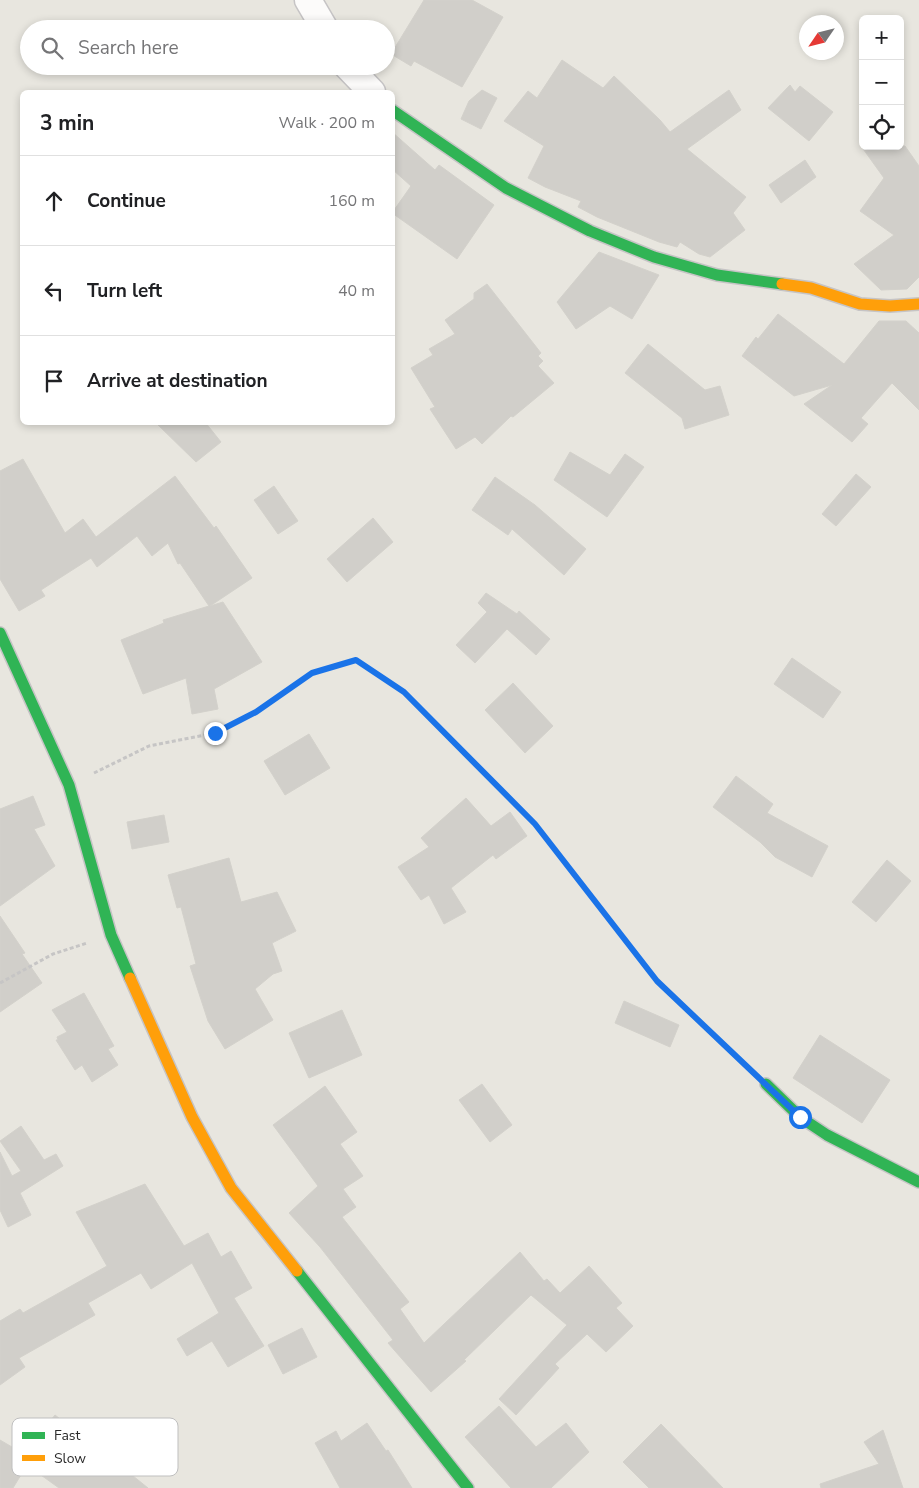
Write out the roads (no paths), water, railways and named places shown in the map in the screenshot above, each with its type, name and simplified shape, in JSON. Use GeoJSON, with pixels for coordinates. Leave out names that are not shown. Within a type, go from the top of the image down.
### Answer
{"type":"FeatureCollection","features":[{"type":"Feature","properties":{"kind":"street"},"geometry":{"type":"LineString","coordinates":[[308,0],[320,20]]}},
{"type":"Feature","properties":{"kind":"street"},"geometry":{"type":"LineString","coordinates":[[356,75],[370,90]]}},
{"type":"Feature","properties":{"kind":"street"},"geometry":{"type":"LineString","coordinates":[[395,112],[506,188],[590,231],[654,257],[717,275],[811,288],[860,304],[890,306],[919,304]]}},
{"type":"Feature","properties":{"kind":"street"},"geometry":{"type":"LineString","coordinates":[[0,633],[69,785],[111,935],[192,1117],[231,1188],[468,1488]]}},
{"type":"Feature","properties":{"kind":"street"},"geometry":{"type":"LineString","coordinates":[[766,1084],[800,1117],[814,1126],[919,1182]]}}]}
